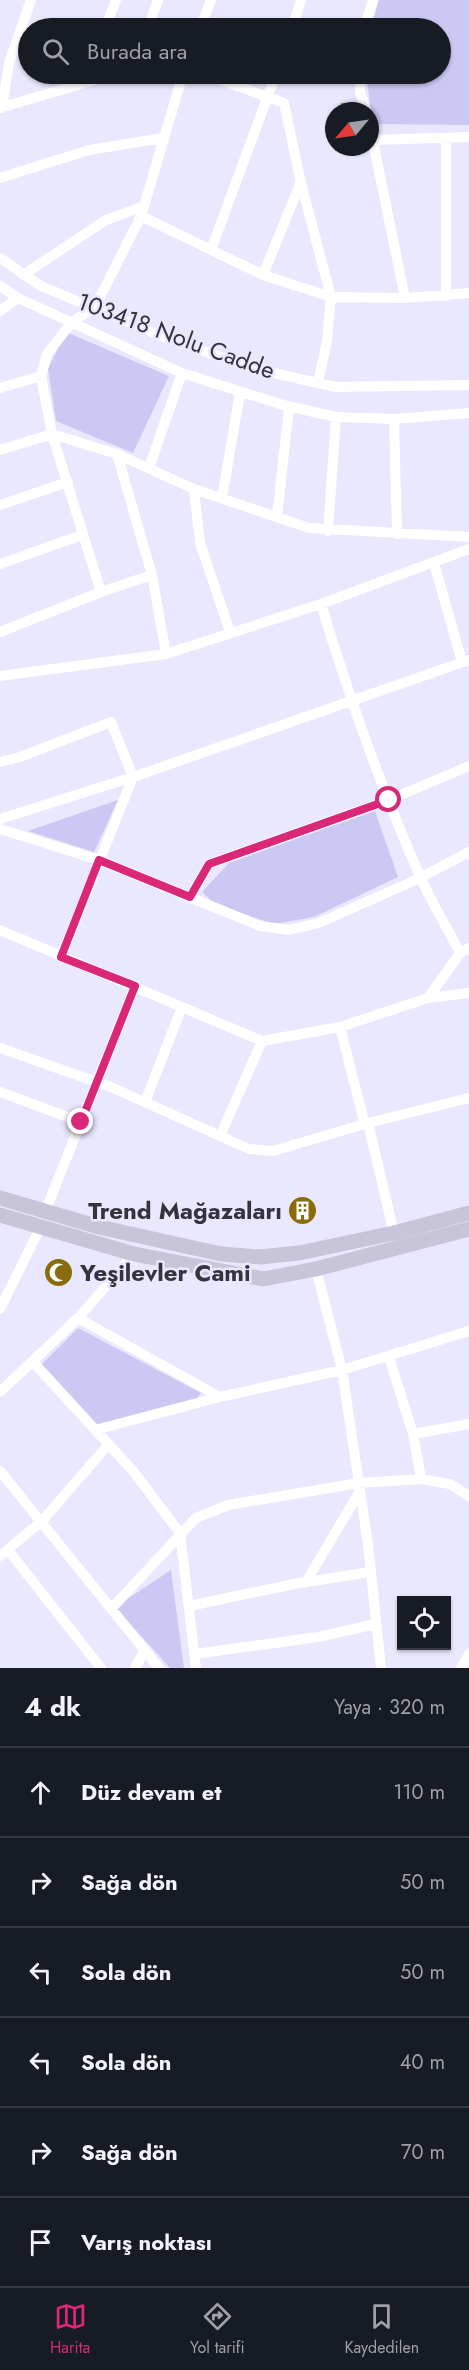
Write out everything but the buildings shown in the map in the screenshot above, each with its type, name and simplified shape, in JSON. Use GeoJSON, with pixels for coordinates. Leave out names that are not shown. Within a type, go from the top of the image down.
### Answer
{"type":"FeatureCollection","features":[{"type":"Feature","properties":{"kind":"main road"},"geometry":{"type":"LineString","coordinates":[[0,1198],[99,1227],[209,1252],[260,1257],[299,1254],[394,1233],[469,1213]]}},
{"type":"Feature","properties":{"kind":"main road"},"geometry":{"type":"LineString","coordinates":[[0,1215],[134,1254],[263,1279],[316,1269],[469,1229]]}},
{"type":"Feature","properties":{"kind":"street"},"geometry":{"type":"LineString","coordinates":[[25,18],[31,0]]}},
{"type":"Feature","properties":{"kind":"street"},"geometry":{"type":"LineString","coordinates":[[109,18],[116,0]]}},
{"type":"Feature","properties":{"kind":"street"},"geometry":{"type":"LineString","coordinates":[[152,18],[158,0]]}},
{"type":"Feature","properties":{"kind":"street"},"geometry":{"type":"LineString","coordinates":[[204,18],[211,0]]}},
{"type":"Feature","properties":{"kind":"street"},"geometry":{"type":"LineString","coordinates":[[295,18],[301,0]]}},
{"type":"Feature","properties":{"kind":"street"},"geometry":{"type":"LineString","coordinates":[[367,18],[373,0]]}},
{"type":"Feature","properties":{"kind":"street"},"geometry":{"type":"LineString","coordinates":[[1,108],[9,63],[18,37]]}},
{"type":"Feature","properties":{"kind":"street"},"geometry":{"type":"LineString","coordinates":[[1,108],[67,84]]}},
{"type":"Feature","properties":{"kind":"street"},"geometry":{"type":"LineString","coordinates":[[101,592],[52,434],[41,376],[47,354],[72,322],[95,307],[142,211],[180,84]]}},
{"type":"Feature","properties":{"kind":"street"},"geometry":{"type":"LineString","coordinates":[[234,84],[284,103],[301,183],[331,297],[327,341],[318,383]]}},
{"type":"Feature","properties":{"kind":"street"},"geometry":{"type":"LineString","coordinates":[[211,250],[272,84]]}},
{"type":"Feature","properties":{"kind":"street"},"geometry":{"type":"LineString","coordinates":[[360,84],[363,102]]}},
{"type":"Feature","properties":{"kind":"street"},"geometry":{"type":"LineString","coordinates":[[379,140],[469,137]]}},
{"type":"Feature","properties":{"kind":"street"},"geometry":{"type":"LineString","coordinates":[[0,177],[89,150],[163,138]]}},
{"type":"Feature","properties":{"kind":"street"},"geometry":{"type":"LineString","coordinates":[[446,138],[446,296]]}},
{"type":"Feature","properties":{"kind":"street"},"geometry":{"type":"LineString","coordinates":[[376,156],[405,298]]}},
{"type":"Feature","properties":{"kind":"street"},"geometry":{"type":"LineString","coordinates":[[263,275],[301,183]]}},
{"type":"Feature","properties":{"kind":"street"},"geometry":{"type":"LineString","coordinates":[[23,275],[106,220],[142,211],[211,250],[263,275],[331,297],[405,298],[469,293]]}},
{"type":"Feature","properties":{"kind":"street","name":"103418 Nolu Cadde"},"geometry":{"type":"LineString","coordinates":[[0,258],[41,286],[154,333],[251,368],[336,387],[469,385]]}},
{"type":"Feature","properties":{"kind":"street"},"geometry":{"type":"LineString","coordinates":[[0,286],[18,298],[182,373],[240,393],[336,417],[394,419],[469,413]]}},
{"type":"Feature","properties":{"kind":"street"},"geometry":{"type":"LineString","coordinates":[[0,311],[18,298]]}},
{"type":"Feature","properties":{"kind":"street"},"geometry":{"type":"LineString","coordinates":[[149,468],[182,373]]}},
{"type":"Feature","properties":{"kind":"street"},"geometry":{"type":"LineString","coordinates":[[0,388],[41,376]]}},
{"type":"Feature","properties":{"kind":"street"},"geometry":{"type":"LineString","coordinates":[[222,498],[240,393]]}},
{"type":"Feature","properties":{"kind":"street"},"geometry":{"type":"LineString","coordinates":[[277,517],[289,406]]}},
{"type":"Feature","properties":{"kind":"street"},"geometry":{"type":"LineString","coordinates":[[328,531],[336,417]]}},
{"type":"Feature","properties":{"kind":"street"},"geometry":{"type":"LineString","coordinates":[[394,419],[397,534]]}},
{"type":"Feature","properties":{"kind":"street"},"geometry":{"type":"LineString","coordinates":[[0,450],[52,434],[117,454],[194,489],[309,528],[328,531],[469,537]]}},
{"type":"Feature","properties":{"kind":"street"},"geometry":{"type":"LineString","coordinates":[[117,454],[152,575],[166,654]]}},
{"type":"Feature","properties":{"kind":"street"},"geometry":{"type":"LineString","coordinates":[[0,505],[68,482]]}},
{"type":"Feature","properties":{"kind":"street"},"geometry":{"type":"LineString","coordinates":[[194,489],[200,543],[230,632]]}},
{"type":"Feature","properties":{"kind":"street"},"geometry":{"type":"LineString","coordinates":[[0,564],[82,535]]}},
{"type":"Feature","properties":{"kind":"street"},"geometry":{"type":"LineString","coordinates":[[0,676],[166,654],[321,604],[469,549]]}},
{"type":"Feature","properties":{"kind":"street"},"geometry":{"type":"LineString","coordinates":[[0,819],[133,777],[466,661],[434,562]]}},
{"type":"Feature","properties":{"kind":"street"},"geometry":{"type":"LineString","coordinates":[[0,632],[101,592],[152,575]]}},
{"type":"Feature","properties":{"kind":"street"},"geometry":{"type":"LineString","coordinates":[[321,604],[350,700],[420,878],[465,950],[428,998]]}},
{"type":"Feature","properties":{"kind":"street"},"geometry":{"type":"LineString","coordinates":[[0,762],[20,757],[111,722],[133,777],[61,957]]}},
{"type":"Feature","properties":{"kind":"street"},"geometry":{"type":"LineString","coordinates":[[190,897],[209,864],[389,800],[469,766]]}},
{"type":"Feature","properties":{"kind":"street"},"geometry":{"type":"LineString","coordinates":[[0,829],[99,860],[260,926],[289,930],[318,923],[420,878],[469,852]]}},
{"type":"Feature","properties":{"kind":"street"},"geometry":{"type":"LineString","coordinates":[[0,930],[262,1041],[340,1027],[428,998],[469,993]]}},
{"type":"Feature","properties":{"kind":"street"},"geometry":{"type":"LineString","coordinates":[[45,1212],[98,1084],[135,986]]}},
{"type":"Feature","properties":{"kind":"street"},"geometry":{"type":"LineString","coordinates":[[145,1102],[182,1007]]}},
{"type":"Feature","properties":{"kind":"street"},"geometry":{"type":"LineString","coordinates":[[340,1027],[394,1233]]}},
{"type":"Feature","properties":{"kind":"street"},"geometry":{"type":"LineString","coordinates":[[220,1136],[262,1041]]}},
{"type":"Feature","properties":{"kind":"street"},"geometry":{"type":"LineString","coordinates":[[0,1048],[145,1102],[249,1149],[273,1151],[469,1098]]}},
{"type":"Feature","properties":{"kind":"street"},"geometry":{"type":"LineString","coordinates":[[0,1092],[81,1122]]}},
{"type":"Feature","properties":{"kind":"street"},"geometry":{"type":"LineString","coordinates":[[0,1309],[4,1292],[40,1228]]}},
{"type":"Feature","properties":{"kind":"street"},"geometry":{"type":"LineString","coordinates":[[0,1392],[78,1318],[134,1254]]}},
{"type":"Feature","properties":{"kind":"street"},"geometry":{"type":"LineString","coordinates":[[316,1269],[342,1370],[381,1668]]}},
{"type":"Feature","properties":{"kind":"street"},"geometry":{"type":"LineString","coordinates":[[78,1318],[220,1397]]}},
{"type":"Feature","properties":{"kind":"street"},"geometry":{"type":"LineString","coordinates":[[95,1430],[220,1397],[342,1370],[469,1332]]}},
{"type":"Feature","properties":{"kind":"street"},"geometry":{"type":"LineString","coordinates":[[388,1357],[413,1434],[421,1479]]}},
{"type":"Feature","properties":{"kind":"street"},"geometry":{"type":"LineString","coordinates":[[33,1362],[133,1470],[180,1533],[196,1668]]}},
{"type":"Feature","properties":{"kind":"street"},"geometry":{"type":"LineString","coordinates":[[413,1434],[469,1424]]}},
{"type":"Feature","properties":{"kind":"street"},"geometry":{"type":"LineString","coordinates":[[101,1668],[4,1553],[42,1521],[108,1445]]}},
{"type":"Feature","properties":{"kind":"street"},"geometry":{"type":"LineString","coordinates":[[0,1472],[159,1668]]}},
{"type":"Feature","properties":{"kind":"street"},"geometry":{"type":"LineString","coordinates":[[112,1608],[196,1518],[228,1505],[421,1479],[450,1484],[469,1496]]}},
{"type":"Feature","properties":{"kind":"street"},"geometry":{"type":"LineString","coordinates":[[306,1582],[359,1487]]}},
{"type":"Feature","properties":{"kind":"street"},"geometry":{"type":"LineString","coordinates":[[189,1606],[306,1582],[370,1572]]}},
{"type":"Feature","properties":{"kind":"street"},"geometry":{"type":"LineString","coordinates":[[195,1654],[318,1637],[376,1624]]}},
{"type":"Feature","properties":{"kind":"street"},"geometry":{"type":"LineString","coordinates":[[135,1668],[145,1650]]}},
{"type":"Feature","properties":{"kind":"street"},"geometry":{"type":"LineString","coordinates":[[461,1668],[469,1654]]}},
{"type":"Feature","properties":{"kind":"shaded area"},"geometry":{"type":"Polygon","coordinates":[[[379,0],[469,0],[469,125],[379,124],[379,102],[370,102],[367,84],[451,84],[451,18],[374,18],[379,0]]]}},
{"type":"Feature","properties":{"kind":"shaded area"},"geometry":{"type":"Polygon","coordinates":[[[66,332],[169,376],[133,453],[56,421],[48,369],[66,332]]]}},
{"type":"Feature","properties":{"kind":"shaded area"},"geometry":{"type":"Polygon","coordinates":[[[118,800],[94,852],[28,831],[118,800]]]}},
{"type":"Feature","properties":{"kind":"shaded area"},"geometry":{"type":"Polygon","coordinates":[[[375,811],[398,877],[314,917],[274,924],[215,904],[202,892],[229,863],[375,811]]]}},
{"type":"Feature","properties":{"kind":"shaded area"},"geometry":{"type":"Polygon","coordinates":[[[78,1328],[201,1393],[196,1399],[93,1426],[39,1367],[78,1328]]]}},
{"type":"Feature","properties":{"kind":"shaded area"},"geometry":{"type":"Polygon","coordinates":[[[171,1570],[184,1668],[170,1668],[115,1607],[171,1570]]]}},
{"type":"Feature","properties":{"kind":"place","name":"Trend Mağazaları"},"geometry":{"type":"Point","coordinates":[303,1211]}},
{"type":"Feature","properties":{"kind":"place","name":"Yeşilevler Cami"},"geometry":{"type":"Point","coordinates":[59,1273]}},
{"type":"Feature","properties":{"kind":"route"},"geometry":{"type":"LineString","coordinates":[[81,1122],[135,986],[61,957],[99,860],[190,897],[209,864],[389,800]]}}]}
